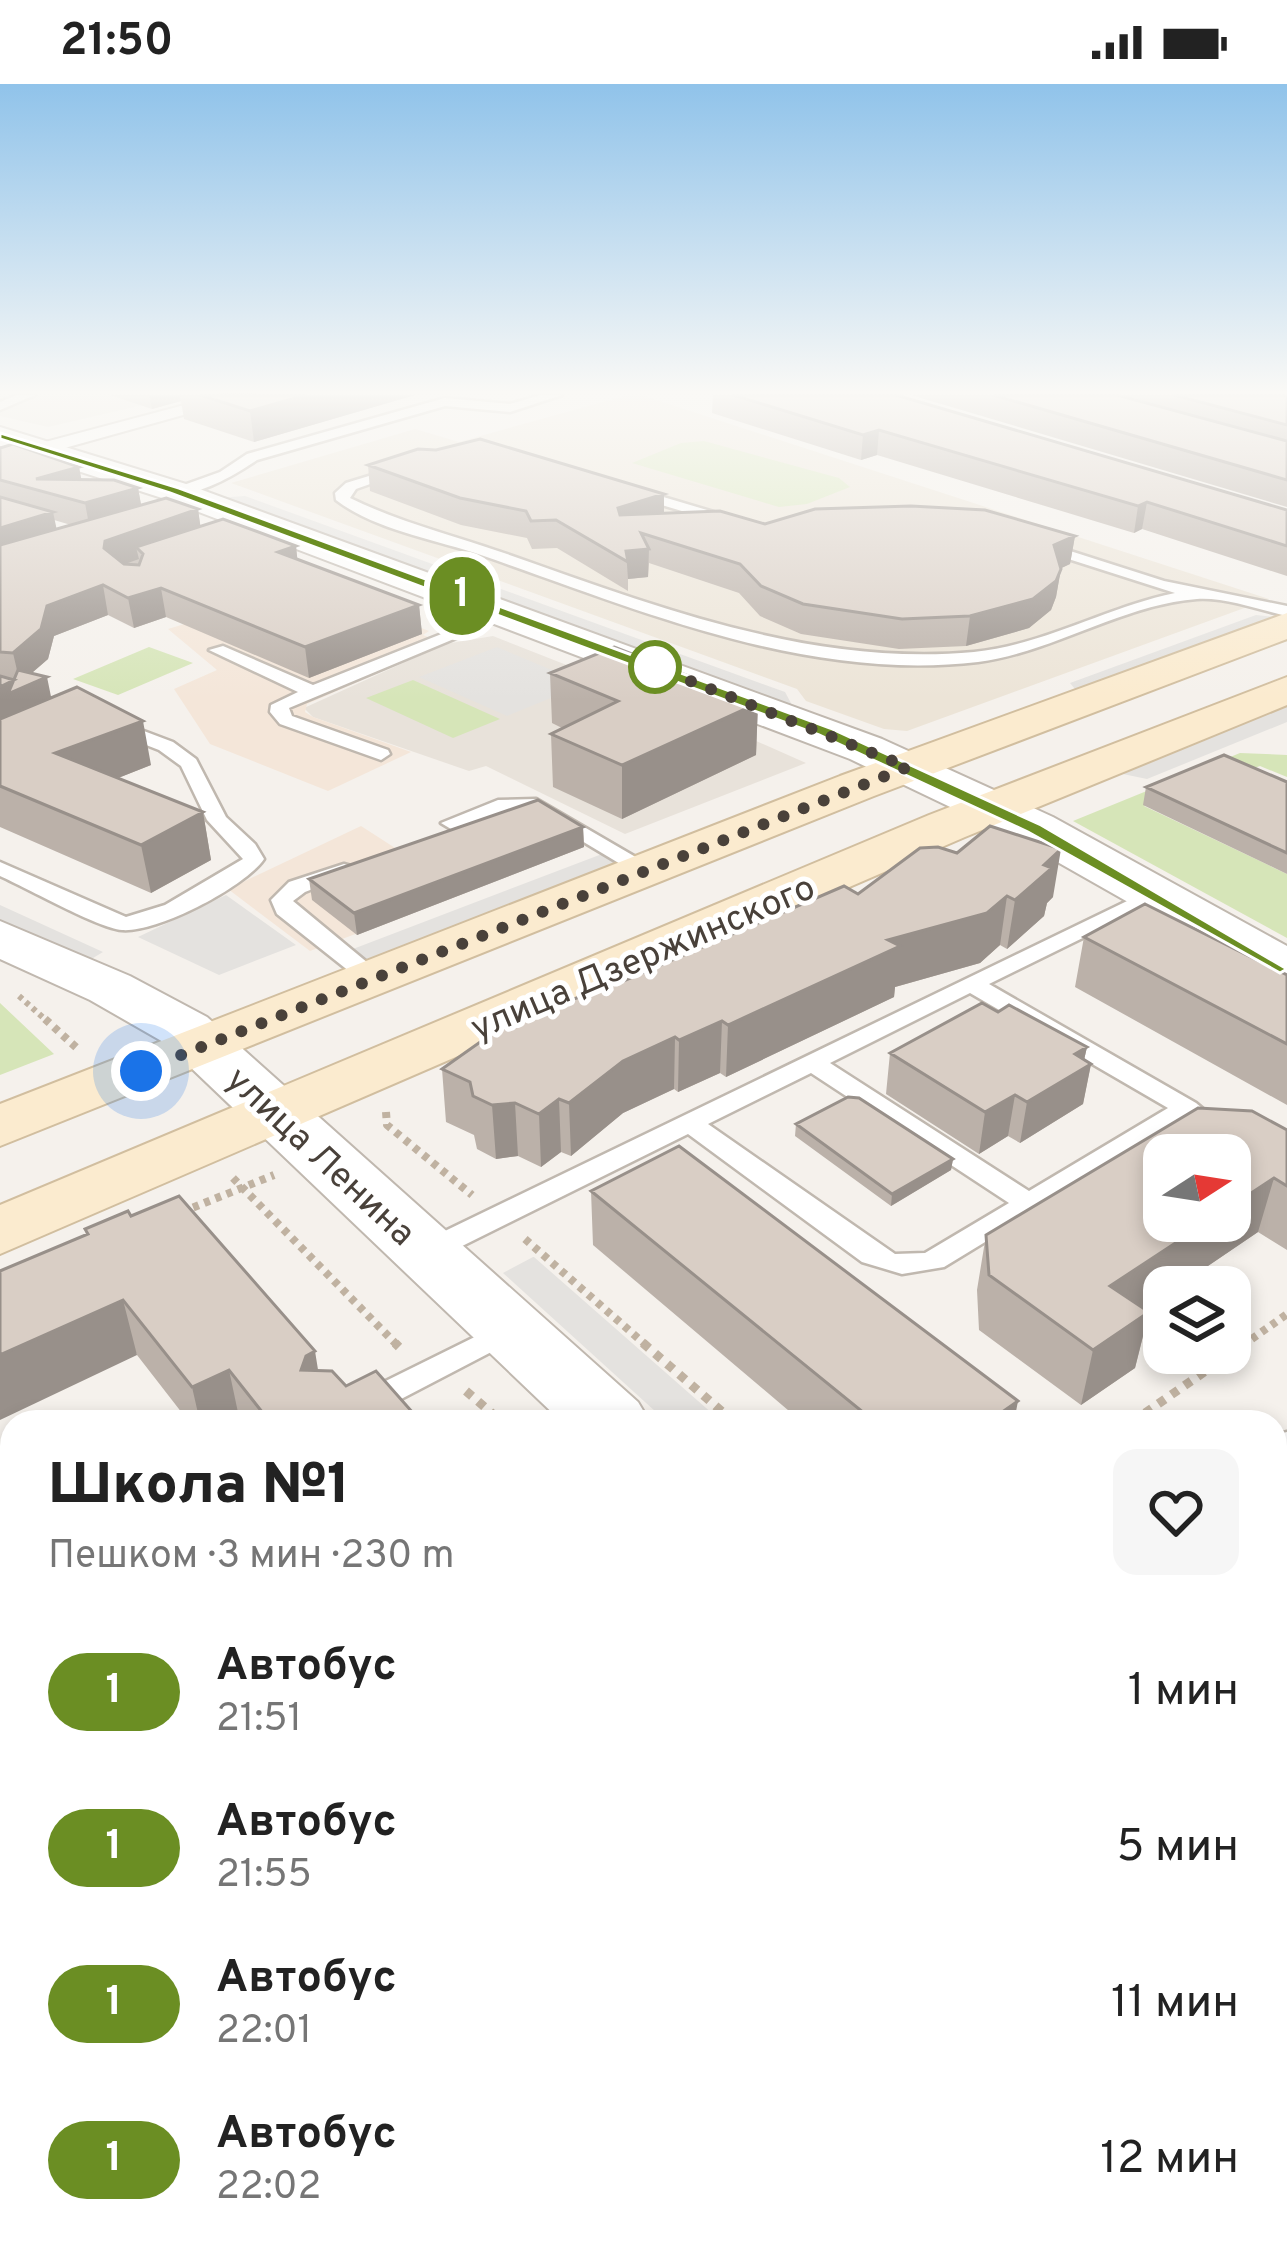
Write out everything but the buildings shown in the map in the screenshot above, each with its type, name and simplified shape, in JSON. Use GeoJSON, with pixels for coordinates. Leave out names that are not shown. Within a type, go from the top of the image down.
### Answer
{"type":"FeatureCollection","features":[{"type":"Feature","properties":{"kind":"main road","name":"улица Дзержинского"},"geometry":{"type":"LineString","coordinates":[[0,1127],[908,767],[1287,625]]}},
{"type":"Feature","properties":{"kind":"main road","name":"улица Дзержинского"},"geometry":{"type":"LineString","coordinates":[[0,1231],[992,807],[1287,690]]}},
{"type":"Feature","properties":{"kind":"street"},"geometry":{"type":"LineString","coordinates":[[159,497],[508,613],[908,767],[992,807],[1287,969]]}},
{"type":"Feature","properties":{"kind":"street","name":"улица Ленина"},"geometry":{"type":"LineString","coordinates":[[0,938],[142,1005],[205,1045],[598,1410]]}},
{"type":"Feature","properties":{"kind":"lane"},"geometry":{"type":"LineString","coordinates":[[174,503],[186,497]]}},
{"type":"Feature","properties":{"kind":"lane"},"geometry":{"type":"LineString","coordinates":[[343,497],[629,602],[712,627],[820,650],[929,660],[979,657],[1023,648],[1145,603],[1201,595]]}},
{"type":"Feature","properties":{"kind":"lane"},"geometry":{"type":"LineString","coordinates":[[650,497],[755,527]]}},
{"type":"Feature","properties":{"kind":"lane"},"geometry":{"type":"LineString","coordinates":[[1031,543],[1201,595],[1287,611]]}},
{"type":"Feature","properties":{"kind":"lane"},"geometry":{"type":"LineString","coordinates":[[381,754],[286,719],[279,712],[280,705],[508,613]]}},
{"type":"Feature","properties":{"kind":"lane"},"geometry":{"type":"LineString","coordinates":[[217,650],[309,690]]}},
{"type":"Feature","properties":{"kind":"lane"},"geometry":{"type":"LineString","coordinates":[[0,868],[124,924],[173,910],[247,869],[254,859],[217,820],[189,763],[177,752],[91,717]]}},
{"type":"Feature","properties":{"kind":"lane"},"geometry":{"type":"LineString","coordinates":[[451,823],[505,804],[536,805],[644,870]]}},
{"type":"Feature","properties":{"kind":"lane"},"geometry":{"type":"LineString","coordinates":[[361,864],[297,887],[282,900],[285,909],[372,978]]}},
{"type":"Feature","properties":{"kind":"lane"},"geometry":{"type":"LineString","coordinates":[[426,1252],[1154,895]]}},
{"type":"Feature","properties":{"kind":"lane"},"geometry":{"type":"LineString","coordinates":[[971,984],[1227,1131]]}},
{"type":"Feature","properties":{"kind":"lane"},"geometry":{"type":"LineString","coordinates":[[812,1062],[1029,1203]]}},
{"type":"Feature","properties":{"kind":"lane"},"geometry":{"type":"LineString","coordinates":[[690,1123],[890,1264],[914,1266],[934,1260],[1187,1108]]}},
{"type":"Feature","properties":{"kind":"lane"},"geometry":{"type":"LineString","coordinates":[[353,1410],[509,1330]]}},
{"type":"Feature","properties":{"kind":"path"},"geometry":{"type":"LineString","coordinates":[[16,994],[83,1053]]}},
{"type":"Feature","properties":{"kind":"path"},"geometry":{"type":"LineString","coordinates":[[387,1125],[720,1410]]}},
{"type":"Feature","properties":{"kind":"path"},"geometry":{"type":"LineString","coordinates":[[163,1221],[244,1184],[407,1356],[490,1410]]}},
{"type":"Feature","properties":{"kind":"path"},"geometry":{"type":"LineString","coordinates":[[1149,1410],[1287,1314]]}},
{"type":"Feature","properties":{"kind":"shaded area"},"geometry":{"type":"Polygon","coordinates":[[[247,497],[785,692],[793,707],[217,498],[247,497]]]}},
{"type":"Feature","properties":{"kind":"shaded area"},"geometry":{"type":"Polygon","coordinates":[[[268,497],[954,497],[1269,599],[907,731],[884,729],[806,701],[797,689],[268,497]]]}},
{"type":"Feature","properties":{"kind":"shaded area"},"geometry":{"type":"Polygon","coordinates":[[[302,588],[334,594],[429,631],[423,635],[445,644],[307,704],[305,712],[313,717],[411,752],[328,791],[210,744],[174,689],[217,670],[168,629],[302,588]]]}},
{"type":"Feature","properties":{"kind":"shaded area"},"geometry":{"type":"Polygon","coordinates":[[[1256,615],[1282,618],[1080,695],[1070,683],[1256,615]]]}},
{"type":"Feature","properties":{"kind":"shaded area"},"geometry":{"type":"Polygon","coordinates":[[[493,636],[806,763],[625,834],[486,766],[469,771],[313,717],[304,708],[445,644],[493,636]]]}},
{"type":"Feature","properties":{"kind":"shaded area"},"geometry":{"type":"Polygon","coordinates":[[[497,647],[585,684],[507,716],[419,677],[497,647]]]}},
{"type":"Feature","properties":{"kind":"shaded area"},"geometry":{"type":"Polygon","coordinates":[[[1287,706],[1287,722],[1147,779],[1118,773],[1287,706]]]}},
{"type":"Feature","properties":{"kind":"shaded area"},"geometry":{"type":"Polygon","coordinates":[[[361,826],[465,893],[310,951],[228,889],[361,826]]]}},
{"type":"Feature","properties":{"kind":"shaded area"},"geometry":{"type":"Polygon","coordinates":[[[602,854],[620,865],[370,962],[353,949],[602,854]]]}},
{"type":"Feature","properties":{"kind":"shaded area"},"geometry":{"type":"Polygon","coordinates":[[[226,895],[296,945],[219,975],[138,937],[226,895]]]}},
{"type":"Feature","properties":{"kind":"shaded area"},"geometry":{"type":"Polygon","coordinates":[[[0,905],[103,952],[83,964],[0,926],[0,905]]]}},
{"type":"Feature","properties":{"kind":"shaded area"},"geometry":{"type":"Polygon","coordinates":[[[533,1257],[708,1410],[654,1410],[503,1273],[533,1257]]]}},
{"type":"Feature","properties":{"kind":"green space"},"geometry":{"type":"Polygon","coordinates":[[[744,497],[826,497],[807,504],[779,507],[744,497]]]}},
{"type":"Feature","properties":{"kind":"green space"},"geometry":{"type":"Polygon","coordinates":[[[149,647],[193,663],[118,695],[73,679],[149,647]]]}},
{"type":"Feature","properties":{"kind":"green space"},"geometry":{"type":"Polygon","coordinates":[[[413,680],[500,719],[453,738],[366,698],[413,680]]]}},
{"type":"Feature","properties":{"kind":"green space"},"geometry":{"type":"Polygon","coordinates":[[[1240,753],[1287,755],[1287,777],[1260,766],[1144,806],[1287,874],[1287,938],[1073,821],[1240,753]]]}},
{"type":"Feature","properties":{"kind":"green space"},"geometry":{"type":"Polygon","coordinates":[[[0,1003],[54,1054],[0,1075],[0,1003]]]}},
{"type":"Feature","properties":{"kind":"bus line","name":"1"},"geometry":{"type":"LineString","coordinates":[[190,497],[600,646],[908,767],[1035,828],[1287,969]]}},
{"type":"Feature","properties":{"kind":"route"},"geometry":{"type":"LineString","coordinates":[[141,1071],[908,767],[655,667]]}}]}
